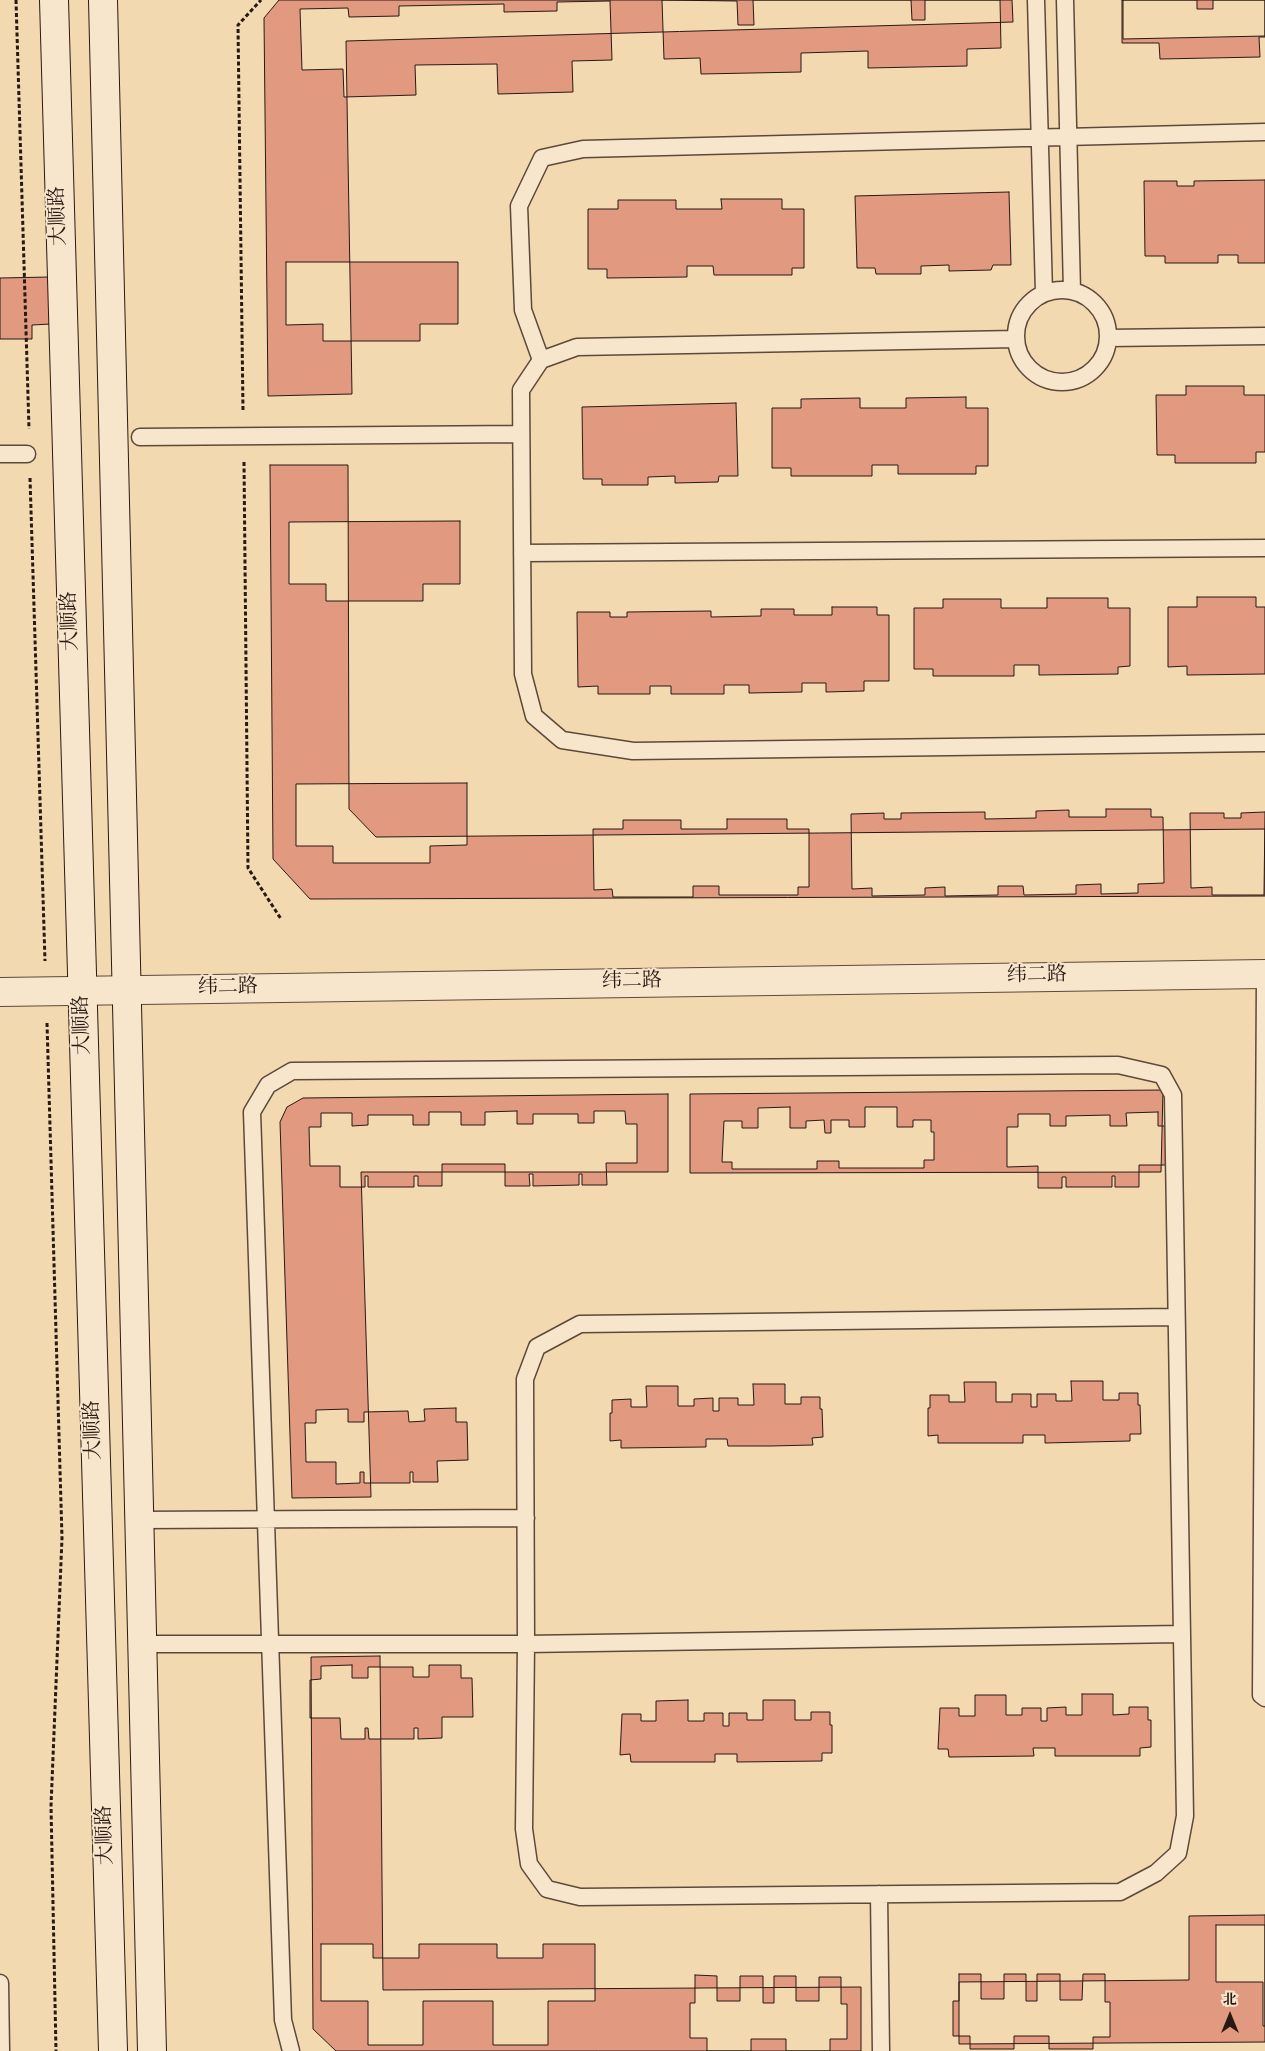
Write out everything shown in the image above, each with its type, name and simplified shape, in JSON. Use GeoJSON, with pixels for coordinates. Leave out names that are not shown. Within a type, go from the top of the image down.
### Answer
{"type":"FeatureCollection","features":[{"type":"Feature","properties":{"kind":"street","name":"大顺路"},"geometry":{"type":"LineString","coordinates":[[54,0],[113,2051]]}},
{"type":"Feature","properties":{"kind":"street","name":"大顺路"},"geometry":{"type":"LineString","coordinates":[[103,0],[152,2051]]}},
{"type":"Feature","properties":{"kind":"street","name":"纬二路"},"geometry":{"type":"LineString","coordinates":[[0,992],[1265,975]]}},
{"type":"Feature","properties":{"kind":"lane"},"geometry":{"type":"LineString","coordinates":[[1036,0],[1044,292]]}},
{"type":"Feature","properties":{"kind":"lane"},"geometry":{"type":"LineString","coordinates":[[1065,0],[1072,291]]}},
{"type":"Feature","properties":{"kind":"lane"},"geometry":{"type":"LineString","coordinates":[[541,360],[523,310],[519,206],[542,158],[583,148],[1265,132]]}},
{"type":"Feature","properties":{"kind":"lane"},"geometry":{"type":"LineString","coordinates":[[1066,289],[1072,291],[1087,296],[1101,310],[1108,329],[1107,349],[1097,367],[1081,379],[1060,382],[1041,377],[1025,364],[1016,346],[1017,325],[1027,305],[1044,292],[1066,289]]}},
{"type":"Feature","properties":{"kind":"lane"},"geometry":{"type":"LineString","coordinates":[[1108,338],[1265,336]]}},
{"type":"Feature","properties":{"kind":"lane"},"geometry":{"type":"LineString","coordinates":[[1016,339],[577,347],[541,360],[521,390],[523,674],[534,716],[562,740],[634,751],[1265,743]]}},
{"type":"Feature","properties":{"kind":"lane"},"geometry":{"type":"LineString","coordinates":[[140,437],[521,434]]}},
{"type":"Feature","properties":{"kind":"lane"},"geometry":{"type":"LineString","coordinates":[[0,454],[27,454]]}},
{"type":"Feature","properties":{"kind":"lane"},"geometry":{"type":"LineString","coordinates":[[522,553],[1265,548]]}},
{"type":"Feature","properties":{"kind":"lane"},"geometry":{"type":"LineString","coordinates":[[1265,975],[1261,1685],[1261,1695],[1265,1698]]}},
{"type":"Feature","properties":{"kind":"lane"},"geometry":{"type":"LineString","coordinates":[[291,2051],[282,2020],[252,1112],[268,1085],[292,1071],[1118,1065],[1162,1075],[1173,1095],[1185,1816],[1178,1853],[1156,1873],[1120,1892],[580,1897],[547,1889],[529,1864],[524,1829],[526,1644],[525,1379],[537,1347],[580,1324],[1176,1317]]}},
{"type":"Feature","properties":{"kind":"lane"},"geometry":{"type":"LineString","coordinates":[[139,1520],[526,1518]]}},
{"type":"Feature","properties":{"kind":"lane"},"geometry":{"type":"LineString","coordinates":[[142,1644],[526,1644],[1181,1634]]}},
{"type":"Feature","properties":{"kind":"lane"},"geometry":{"type":"LineString","coordinates":[[879,1894],[881,2051]]}},
{"type":"Feature","properties":{"kind":"lane"},"geometry":{"type":"LineString","coordinates":[[0,1983],[1,2051]]}},
{"type":"Feature","properties":{"kind":"path"},"geometry":{"type":"LineString","coordinates":[[16,0],[29,436]]}},
{"type":"Feature","properties":{"kind":"path"},"geometry":{"type":"LineString","coordinates":[[30,476],[45,962]]}},
{"type":"Feature","properties":{"kind":"path"},"geometry":{"type":"LineString","coordinates":[[46,1021],[62,1538],[51,1806],[56,2051]]}},
{"type":"Feature","properties":{"kind":"building"},"geometry":{"type":"Polygon","coordinates":[[[279,0],[1012,0],[1013,22],[346,41],[352,394],[268,396],[264,18],[279,0]]]}},
{"type":"Feature","properties":{"kind":"building"},"geometry":{"type":"Polygon","coordinates":[[[662,0],[737,1],[738,25],[754,25],[753,0],[911,0],[912,20],[925,20],[925,0],[1000,0],[1001,48],[967,49],[967,66],[868,68],[868,51],[801,53],[801,72],[701,74],[700,58],[664,59],[662,0]]]}},
{"type":"Feature","properties":{"kind":"building"},"geometry":{"type":"Polygon","coordinates":[[[1122,0],[1197,0],[1197,9],[1213,9],[1213,0],[1265,0],[1265,37],[1259,37],[1260,57],[1160,59],[1159,43],[1122,43],[1122,0]]]}},
{"type":"Feature","properties":{"kind":"building"},"geometry":{"type":"Polygon","coordinates":[[[1123,0],[1265,0],[1265,36],[1123,39],[1123,0]]]}},
{"type":"Feature","properties":{"kind":"building"},"geometry":{"type":"Polygon","coordinates":[[[610,1],[612,60],[572,61],[573,92],[498,94],[497,64],[415,65],[416,95],[344,97],[343,69],[302,70],[300,9],[348,8],[349,17],[399,16],[399,6],[504,4],[504,12],[557,11],[557,2],[610,1]]]}},
{"type":"Feature","properties":{"kind":"building"},"geometry":{"type":"Polygon","coordinates":[[[1265,180],[1265,263],[1238,263],[1238,255],[1218,255],[1218,263],[1165,263],[1165,256],[1145,256],[1144,181],[1177,181],[1177,186],[1194,186],[1194,181],[1265,180]]]}},
{"type":"Feature","properties":{"kind":"building"},"geometry":{"type":"Polygon","coordinates":[[[1009,192],[1011,265],[993,265],[991,270],[949,271],[949,265],[921,266],[921,274],[876,274],[875,268],[857,268],[855,196],[1009,192]]]}},
{"type":"Feature","properties":{"kind":"building"},"geometry":{"type":"Polygon","coordinates":[[[721,199],[782,199],[782,209],[804,209],[804,268],[792,268],[792,275],[714,275],[713,266],[687,266],[687,277],[607,278],[607,269],[588,269],[588,209],[618,209],[618,200],[676,200],[676,209],[722,209],[721,199]]]}},
{"type":"Feature","properties":{"kind":"building"},"geometry":{"type":"Polygon","coordinates":[[[286,262],[458,262],[458,324],[420,324],[420,341],[323,341],[323,324],[286,325],[286,262]]]}},
{"type":"Feature","properties":{"kind":"building"},"geometry":{"type":"Polygon","coordinates":[[[50,277],[51,324],[32,325],[32,339],[0,339],[0,278],[50,277]]]}},
{"type":"Feature","properties":{"kind":"building"},"geometry":{"type":"Polygon","coordinates":[[[1186,386],[1244,386],[1244,395],[1265,395],[1265,452],[1256,452],[1256,463],[1175,463],[1175,455],[1157,455],[1156,395],[1186,395],[1186,386]]]}},
{"type":"Feature","properties":{"kind":"building"},"geometry":{"type":"Polygon","coordinates":[[[966,397],[966,408],[988,408],[988,466],[976,466],[976,474],[898,474],[898,465],[872,465],[872,476],[791,476],[791,468],[772,468],[772,408],[801,408],[801,399],[860,398],[860,408],[906,408],[906,398],[966,397]]]}},
{"type":"Feature","properties":{"kind":"building"},"geometry":{"type":"Polygon","coordinates":[[[736,403],[738,476],[719,476],[718,482],[675,483],[675,476],[648,477],[648,485],[602,485],[602,479],[583,479],[582,407],[736,403]]]}},
{"type":"Feature","properties":{"kind":"building"},"geometry":{"type":"Polygon","coordinates":[[[270,465],[348,465],[349,809],[376,837],[1265,829],[1265,896],[310,899],[273,859],[270,465]]]}},
{"type":"Feature","properties":{"kind":"building"},"geometry":{"type":"Polygon","coordinates":[[[460,521],[460,584],[423,584],[423,601],[326,601],[326,584],[289,584],[289,522],[460,521]]]}},
{"type":"Feature","properties":{"kind":"building"},"geometry":{"type":"Polygon","coordinates":[[[1197,597],[1256,597],[1256,607],[1265,607],[1265,674],[1187,675],[1187,666],[1168,667],[1168,607],[1197,607],[1197,597]]]}},
{"type":"Feature","properties":{"kind":"building"},"geometry":{"type":"Polygon","coordinates":[[[1047,598],[1108,598],[1108,608],[1130,608],[1130,666],[1118,667],[1118,674],[1039,675],[1039,665],[1014,665],[1014,676],[933,676],[933,669],[914,669],[914,608],[943,608],[943,599],[1001,599],[1001,608],[1047,608],[1047,598]]]}},
{"type":"Feature","properties":{"kind":"building"},"geometry":{"type":"Polygon","coordinates":[[[832,607],[877,607],[877,615],[889,615],[889,681],[864,681],[864,691],[826,692],[826,683],[802,683],[802,692],[749,693],[749,685],[724,685],[724,694],[671,694],[671,686],[650,686],[650,694],[598,694],[598,686],[578,687],[577,612],[610,612],[610,617],[627,617],[627,612],[711,611],[711,617],[761,616],[761,609],[794,609],[794,615],[832,615],[832,607]]]}},
{"type":"Feature","properties":{"kind":"building"},"geometry":{"type":"Polygon","coordinates":[[[467,783],[467,845],[430,846],[430,863],[333,863],[333,846],[296,846],[296,784],[467,783]]]}},
{"type":"Feature","properties":{"kind":"building"},"geometry":{"type":"Polygon","coordinates":[[[1106,809],[1151,809],[1151,817],[1163,817],[1164,883],[1138,884],[1138,893],[1101,894],[1101,884],[1076,885],[1076,894],[1024,895],[1023,886],[998,886],[998,895],[945,896],[945,887],[925,888],[925,895],[872,896],[872,888],[852,889],[851,814],[884,813],[884,819],[901,819],[901,813],[985,812],[985,819],[1036,818],[1036,811],[1069,810],[1069,817],[1106,817],[1106,809]]]}},
{"type":"Feature","properties":{"kind":"building"},"geometry":{"type":"Polygon","coordinates":[[[1265,812],[1264,895],[1212,895],[1212,887],[1191,888],[1190,813],[1224,813],[1224,818],[1241,818],[1241,813],[1265,812]]]}},
{"type":"Feature","properties":{"kind":"building"},"geometry":{"type":"Polygon","coordinates":[[[727,819],[787,819],[787,829],[809,829],[809,887],[798,887],[798,895],[719,895],[719,886],[693,886],[693,897],[613,897],[612,889],[594,890],[593,829],[623,829],[623,820],[681,820],[681,829],[727,829],[727,819]]]}},
{"type":"Feature","properties":{"kind":"building"},"geometry":{"type":"Polygon","coordinates":[[[1163,1090],[1161,1172],[690,1173],[690,1094],[1163,1090]]]}},
{"type":"Feature","properties":{"kind":"building"},"geometry":{"type":"Polygon","coordinates":[[[668,1094],[668,1172],[361,1172],[371,1497],[292,1498],[280,1122],[287,1107],[303,1098],[668,1094]]]}},
{"type":"Feature","properties":{"kind":"building"},"geometry":{"type":"Polygon","coordinates":[[[790,1107],[790,1128],[806,1128],[806,1121],[824,1120],[825,1133],[831,1133],[831,1120],[849,1120],[849,1127],[865,1127],[865,1107],[897,1107],[897,1127],[913,1127],[913,1120],[931,1120],[931,1132],[934,1132],[934,1160],[924,1160],[924,1168],[839,1168],[839,1161],[817,1161],[817,1169],[732,1169],[732,1162],[722,1162],[724,1121],[742,1121],[742,1128],[758,1128],[758,1108],[790,1107]]]}},
{"type":"Feature","properties":{"kind":"building"},"geometry":{"type":"Polygon","coordinates":[[[517,1111],[517,1124],[533,1124],[533,1114],[578,1114],[578,1123],[594,1123],[594,1111],[625,1111],[626,1124],[637,1124],[637,1163],[606,1163],[607,1185],[582,1185],[582,1174],[579,1174],[579,1185],[533,1186],[533,1174],[529,1174],[530,1186],[505,1186],[505,1164],[442,1164],[442,1186],[418,1186],[418,1176],[414,1176],[414,1187],[368,1187],[368,1176],[365,1176],[365,1187],[340,1187],[340,1166],[310,1166],[309,1127],[321,1127],[321,1113],[352,1113],[352,1126],[368,1125],[368,1115],[413,1115],[413,1125],[429,1125],[429,1112],[461,1112],[461,1125],[485,1125],[485,1112],[517,1111]]]}},
{"type":"Feature","properties":{"kind":"building"},"geometry":{"type":"Polygon","coordinates":[[[1158,1112],[1158,1126],[1169,1126],[1170,1165],[1139,1165],[1139,1187],[1115,1187],[1115,1176],[1112,1176],[1112,1187],[1066,1187],[1066,1177],[1062,1177],[1062,1188],[1038,1188],[1038,1166],[1007,1167],[1007,1127],[1018,1127],[1018,1114],[1050,1114],[1050,1126],[1066,1126],[1066,1116],[1110,1115],[1110,1126],[1127,1126],[1126,1113],[1158,1112]]]}},
{"type":"Feature","properties":{"kind":"building"},"geometry":{"type":"Polygon","coordinates":[[[1071,1381],[1103,1381],[1103,1400],[1119,1400],[1119,1393],[1138,1393],[1141,1434],[1130,1434],[1130,1441],[1045,1443],[1045,1435],[1023,1435],[1023,1443],[938,1443],[938,1435],[928,1436],[930,1395],[949,1395],[949,1402],[965,1402],[964,1382],[996,1382],[996,1402],[1012,1402],[1012,1394],[1031,1394],[1031,1407],[1037,1407],[1037,1394],[1056,1394],[1056,1401],[1072,1401],[1071,1381]]]}},
{"type":"Feature","properties":{"kind":"building"},"geometry":{"type":"Polygon","coordinates":[[[753,1384],[785,1384],[785,1404],[801,1404],[801,1397],[820,1397],[823,1437],[812,1438],[813,1445],[771,1446],[728,1446],[727,1439],[706,1439],[706,1447],[621,1448],[621,1440],[610,1441],[612,1400],[631,1399],[631,1407],[647,1407],[646,1386],[678,1386],[678,1406],[694,1406],[694,1399],[713,1398],[713,1411],[719,1411],[719,1398],[738,1398],[738,1405],[754,1405],[753,1384]]]}},
{"type":"Feature","properties":{"kind":"building"},"geometry":{"type":"Polygon","coordinates":[[[456,1408],[456,1422],[467,1422],[468,1460],[437,1461],[438,1482],[413,1482],[413,1472],[410,1472],[410,1483],[364,1483],[364,1472],[360,1472],[360,1483],[336,1484],[336,1462],[306,1462],[305,1423],[316,1423],[316,1410],[348,1409],[348,1422],[364,1422],[364,1412],[408,1411],[409,1422],[425,1421],[424,1409],[456,1408]]]}},
{"type":"Feature","properties":{"kind":"building"},"geometry":{"type":"Polygon","coordinates":[[[380,1656],[383,1990],[861,1987],[861,2051],[336,2051],[313,2029],[311,1657],[380,1656]]]}},
{"type":"Feature","properties":{"kind":"building"},"geometry":{"type":"Polygon","coordinates":[[[352,1665],[352,1678],[368,1678],[368,1667],[413,1667],[413,1677],[429,1677],[429,1665],[461,1665],[461,1678],[472,1678],[473,1717],[442,1717],[442,1738],[418,1739],[418,1728],[414,1728],[414,1739],[369,1739],[368,1728],[365,1728],[365,1739],[341,1739],[340,1718],[310,1718],[310,1680],[321,1679],[321,1666],[352,1665]]]}},
{"type":"Feature","properties":{"kind":"building"},"geometry":{"type":"Polygon","coordinates":[[[1082,1694],[1113,1694],[1113,1715],[1129,1714],[1129,1707],[1148,1707],[1148,1720],[1151,1720],[1151,1747],[1140,1748],[1140,1756],[1055,1756],[1055,1748],[1033,1748],[1034,1756],[949,1757],[948,1749],[938,1749],[940,1708],[959,1708],[959,1716],[975,1716],[975,1695],[1006,1695],[1006,1715],[1022,1715],[1022,1708],[1041,1708],[1041,1721],[1047,1721],[1047,1708],[1066,1707],[1066,1715],[1082,1715],[1082,1694]]]}},
{"type":"Feature","properties":{"kind":"building"},"geometry":{"type":"Polygon","coordinates":[[[688,1700],[688,1721],[704,1721],[704,1713],[723,1713],[723,1726],[729,1726],[729,1713],[747,1713],[747,1720],[763,1720],[763,1700],[795,1700],[795,1720],[811,1720],[811,1712],[830,1712],[832,1753],[822,1753],[822,1761],[737,1762],[737,1754],[715,1754],[715,1762],[631,1762],[630,1754],[620,1755],[622,1714],[641,1714],[641,1721],[656,1721],[656,1701],[688,1700]]]}},
{"type":"Feature","properties":{"kind":"building"},"geometry":{"type":"Polygon","coordinates":[[[1265,1915],[1265,2042],[959,2044],[959,1982],[1189,1980],[1189,1916],[1265,1915]]]}},
{"type":"Feature","properties":{"kind":"building"},"geometry":{"type":"Polygon","coordinates":[[[1216,1925],[1265,1925],[1265,2026],[1263,2026],[1263,1982],[1216,1982],[1216,1925]]]}},
{"type":"Feature","properties":{"kind":"building"},"geometry":{"type":"Polygon","coordinates":[[[321,1944],[373,1944],[373,1958],[419,1958],[419,1944],[497,1944],[497,1958],[543,1958],[543,1944],[595,1944],[595,2001],[548,2001],[548,2045],[493,2045],[493,2001],[423,2001],[423,2045],[368,2045],[368,2001],[321,2001],[321,1944]]]}},
{"type":"Feature","properties":{"kind":"building"},"geometry":{"type":"Polygon","coordinates":[[[959,1974],[981,1974],[981,1999],[1004,1999],[1004,1974],[1026,1974],[1026,2001],[1037,2001],[1037,1974],[1060,1974],[1060,2000],[1082,2000],[1083,1974],[1105,1974],[1105,2002],[1110,2002],[1110,2037],[1093,2037],[1093,2049],[1049,2049],[1049,2036],[1014,2036],[1014,2049],[970,2049],[970,2036],[953,2036],[953,2001],[959,2001],[959,1974]]]}},
{"type":"Feature","properties":{"kind":"building"},"geometry":{"type":"Polygon","coordinates":[[[695,1975],[717,1976],[717,2001],[740,2001],[740,1976],[763,1976],[763,2003],[774,2003],[774,1976],[796,1976],[796,2001],[819,2001],[819,1977],[841,1977],[841,2004],[847,2004],[847,2039],[830,2039],[830,2051],[786,2051],[786,2039],[751,2039],[751,2051],[707,2051],[707,2038],[690,2038],[690,2003],[695,2003],[695,1975]]]}}]}
